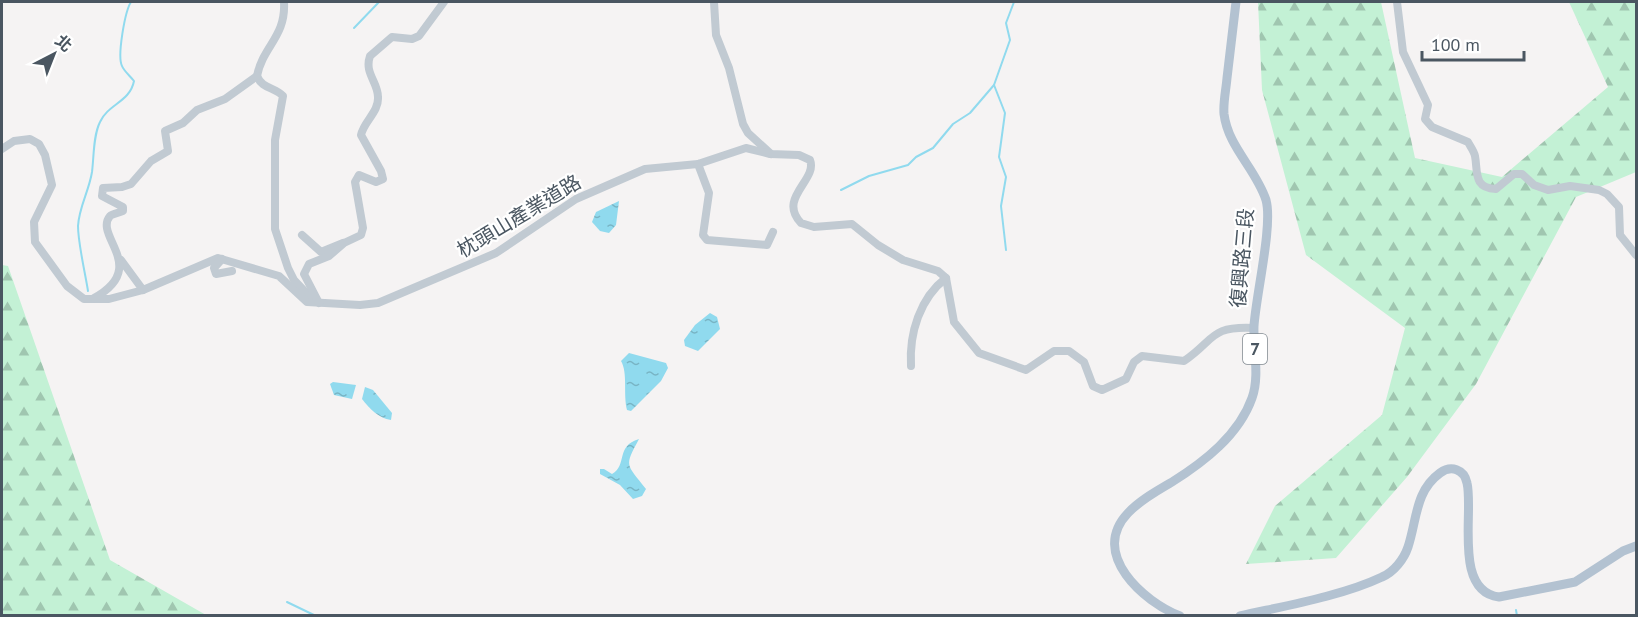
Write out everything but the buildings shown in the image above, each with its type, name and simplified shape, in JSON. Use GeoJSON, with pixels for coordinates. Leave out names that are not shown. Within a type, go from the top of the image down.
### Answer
{"type":"FeatureCollection","features":[{"type":"Feature","properties":{"kind":"main road","name":"復興路三段"},"geometry":{"type":"LineString","coordinates":[[1180,615],[1161,608],[1128,579],[1118,561],[1116,537],[1127,514],[1144,500],[1192,470],[1221,445],[1238,425],[1254,395],[1254,328],[1267,210],[1259,183],[1230,136],[1224,112],[1236,2]]}},
{"type":"Feature","properties":{"kind":"main road"},"geometry":{"type":"LineString","coordinates":[[1240,615],[1308,601],[1383,577],[1404,557],[1418,501],[1423,492],[1433,478],[1448,468],[1460,471],[1467,483],[1466,537],[1471,565],[1482,590],[1491,596],[1499,597],[1575,582],[1623,551],[1636,546]]}},
{"type":"Feature","properties":{"kind":"street"},"geometry":{"type":"LineString","coordinates":[[143,290],[121,260],[108,231],[107,222],[113,214],[123,211],[123,207],[102,196],[103,188],[131,184],[147,164],[168,151],[170,147],[165,131],[183,123],[197,110],[225,99],[257,76],[263,58],[283,26],[284,2]]}},
{"type":"Feature","properties":{"kind":"street"},"geometry":{"type":"LineString","coordinates":[[302,235],[321,252],[361,235],[363,228],[356,178],[361,175],[379,183],[383,179],[362,135],[378,104],[377,90],[368,69],[370,56],[392,37],[412,39],[418,36],[444,2]]}},
{"type":"Feature","properties":{"kind":"street"},"geometry":{"type":"LineString","coordinates":[[714,2],[716,35],[729,68],[743,124],[748,133],[771,154]]}},
{"type":"Feature","properties":{"kind":"street"},"geometry":{"type":"LineString","coordinates":[[1397,2],[1403,52],[1428,105],[1425,119],[1432,127],[1468,142],[1475,156],[1474,175],[1478,180],[1496,189],[1514,174],[1522,174],[1534,185],[1548,190],[1570,186],[1599,190],[1607,194],[1619,207],[1620,235],[1636,255]]}},
{"type":"Feature","properties":{"kind":"street"},"geometry":{"type":"LineString","coordinates":[[257,76],[264,86],[279,92],[284,100],[275,140],[275,229],[291,274],[317,302]]}},
{"type":"Feature","properties":{"kind":"street"},"geometry":{"type":"LineString","coordinates":[[2,149],[14,141],[30,139],[42,149],[51,185],[34,222],[35,242],[75,294],[92,300],[109,299],[143,290],[213,259],[222,259]]}},
{"type":"Feature","properties":{"kind":"street","name":"枕頭山產業道路"},"geometry":{"type":"LineString","coordinates":[[222,259],[279,276],[302,299],[360,305],[378,303],[496,253],[576,199],[629,174],[645,169],[698,164],[740,149],[771,154],[799,155],[810,160],[812,164],[794,202],[795,213],[801,223],[814,227],[852,224],[878,245],[903,260],[938,271],[946,278]]}},
{"type":"Feature","properties":{"kind":"street"},"geometry":{"type":"LineString","coordinates":[[698,164],[709,194],[703,235],[707,240],[766,245],[773,232]]}},
{"type":"Feature","properties":{"kind":"street"},"geometry":{"type":"LineString","coordinates":[[317,302],[304,270],[309,264],[329,256],[344,243]]}},
{"type":"Feature","properties":{"kind":"street"},"geometry":{"type":"LineString","coordinates":[[222,259],[214,268],[216,274],[232,271]]}},
{"type":"Feature","properties":{"kind":"street"},"geometry":{"type":"LineString","coordinates":[[92,300],[114,283],[121,260]]}},
{"type":"Feature","properties":{"kind":"street"},"geometry":{"type":"LineString","coordinates":[[911,366],[911,345],[922,303],[934,287],[946,278],[954,322],[979,353],[1026,370],[1054,351],[1069,351],[1084,362],[1093,386],[1102,390],[1126,379],[1134,362],[1142,356],[1184,361],[1223,329],[1254,328]]}},
{"type":"Feature","properties":{"kind":"green space"},"geometry":{"type":"Polygon","coordinates":[[[1258,2],[1381,2],[1415,158],[1502,177],[1608,87],[1569,2],[1636,2],[1636,172],[1576,197],[1476,384],[1407,477],[1336,558],[1246,564],[1275,506],[1382,415],[1405,328],[1306,255],[1262,90],[1258,2]]]}},
{"type":"Feature","properties":{"kind":"green space"},"geometry":{"type":"Polygon","coordinates":[[[2,265],[8,266],[110,560],[206,615],[2,615],[2,265]]]}},
{"type":"Feature","properties":{"kind":"water"},"geometry":{"type":"Polygon","coordinates":[[[619,201],[616,225],[609,233],[600,231],[592,222],[596,212],[619,201]]]}},
{"type":"Feature","properties":{"kind":"water"},"geometry":{"type":"Polygon","coordinates":[[[710,313],[717,317],[720,329],[698,351],[685,346],[684,340],[695,325],[710,313]]]}},
{"type":"Feature","properties":{"kind":"water"},"geometry":{"type":"Polygon","coordinates":[[[629,353],[666,363],[668,368],[661,381],[631,411],[627,410],[621,361],[629,353]]]}},
{"type":"Feature","properties":{"kind":"water"},"geometry":{"type":"Polygon","coordinates":[[[333,382],[356,385],[352,399],[334,395],[330,384],[333,382]]]}},
{"type":"Feature","properties":{"kind":"water"},"geometry":{"type":"Polygon","coordinates":[[[365,387],[373,390],[392,413],[391,420],[371,410],[362,399],[365,387]]]}},
{"type":"Feature","properties":{"kind":"water"},"geometry":{"type":"Polygon","coordinates":[[[639,439],[629,465],[646,489],[642,496],[633,499],[620,485],[600,474],[600,469],[612,474],[620,466],[627,446],[639,439]]]}},
{"type":"Feature","properties":{"kind":"waterway"},"geometry":{"type":"LineString","coordinates":[[88,291],[79,241],[79,219],[91,179],[95,140],[100,122],[108,111],[128,94],[134,81],[124,70],[120,53],[126,14],[131,2]]}},
{"type":"Feature","properties":{"kind":"waterway"},"geometry":{"type":"LineString","coordinates":[[354,28],[379,2]]}},
{"type":"Feature","properties":{"kind":"waterway"},"geometry":{"type":"LineString","coordinates":[[841,190],[869,176],[908,165],[916,157],[933,148],[953,124],[970,113],[994,85],[1010,40],[1006,23],[1014,2]]}},
{"type":"Feature","properties":{"kind":"waterway"},"geometry":{"type":"LineString","coordinates":[[994,85],[1005,113],[999,157],[1006,177],[1001,206],[1006,250]]}},
{"type":"Feature","properties":{"kind":"waterway"},"geometry":{"type":"LineString","coordinates":[[287,602],[316,616]]}},
{"type":"Feature","properties":{"kind":"waterway"},"geometry":{"type":"LineString","coordinates":[[1516,610],[1517,616]]}}]}
